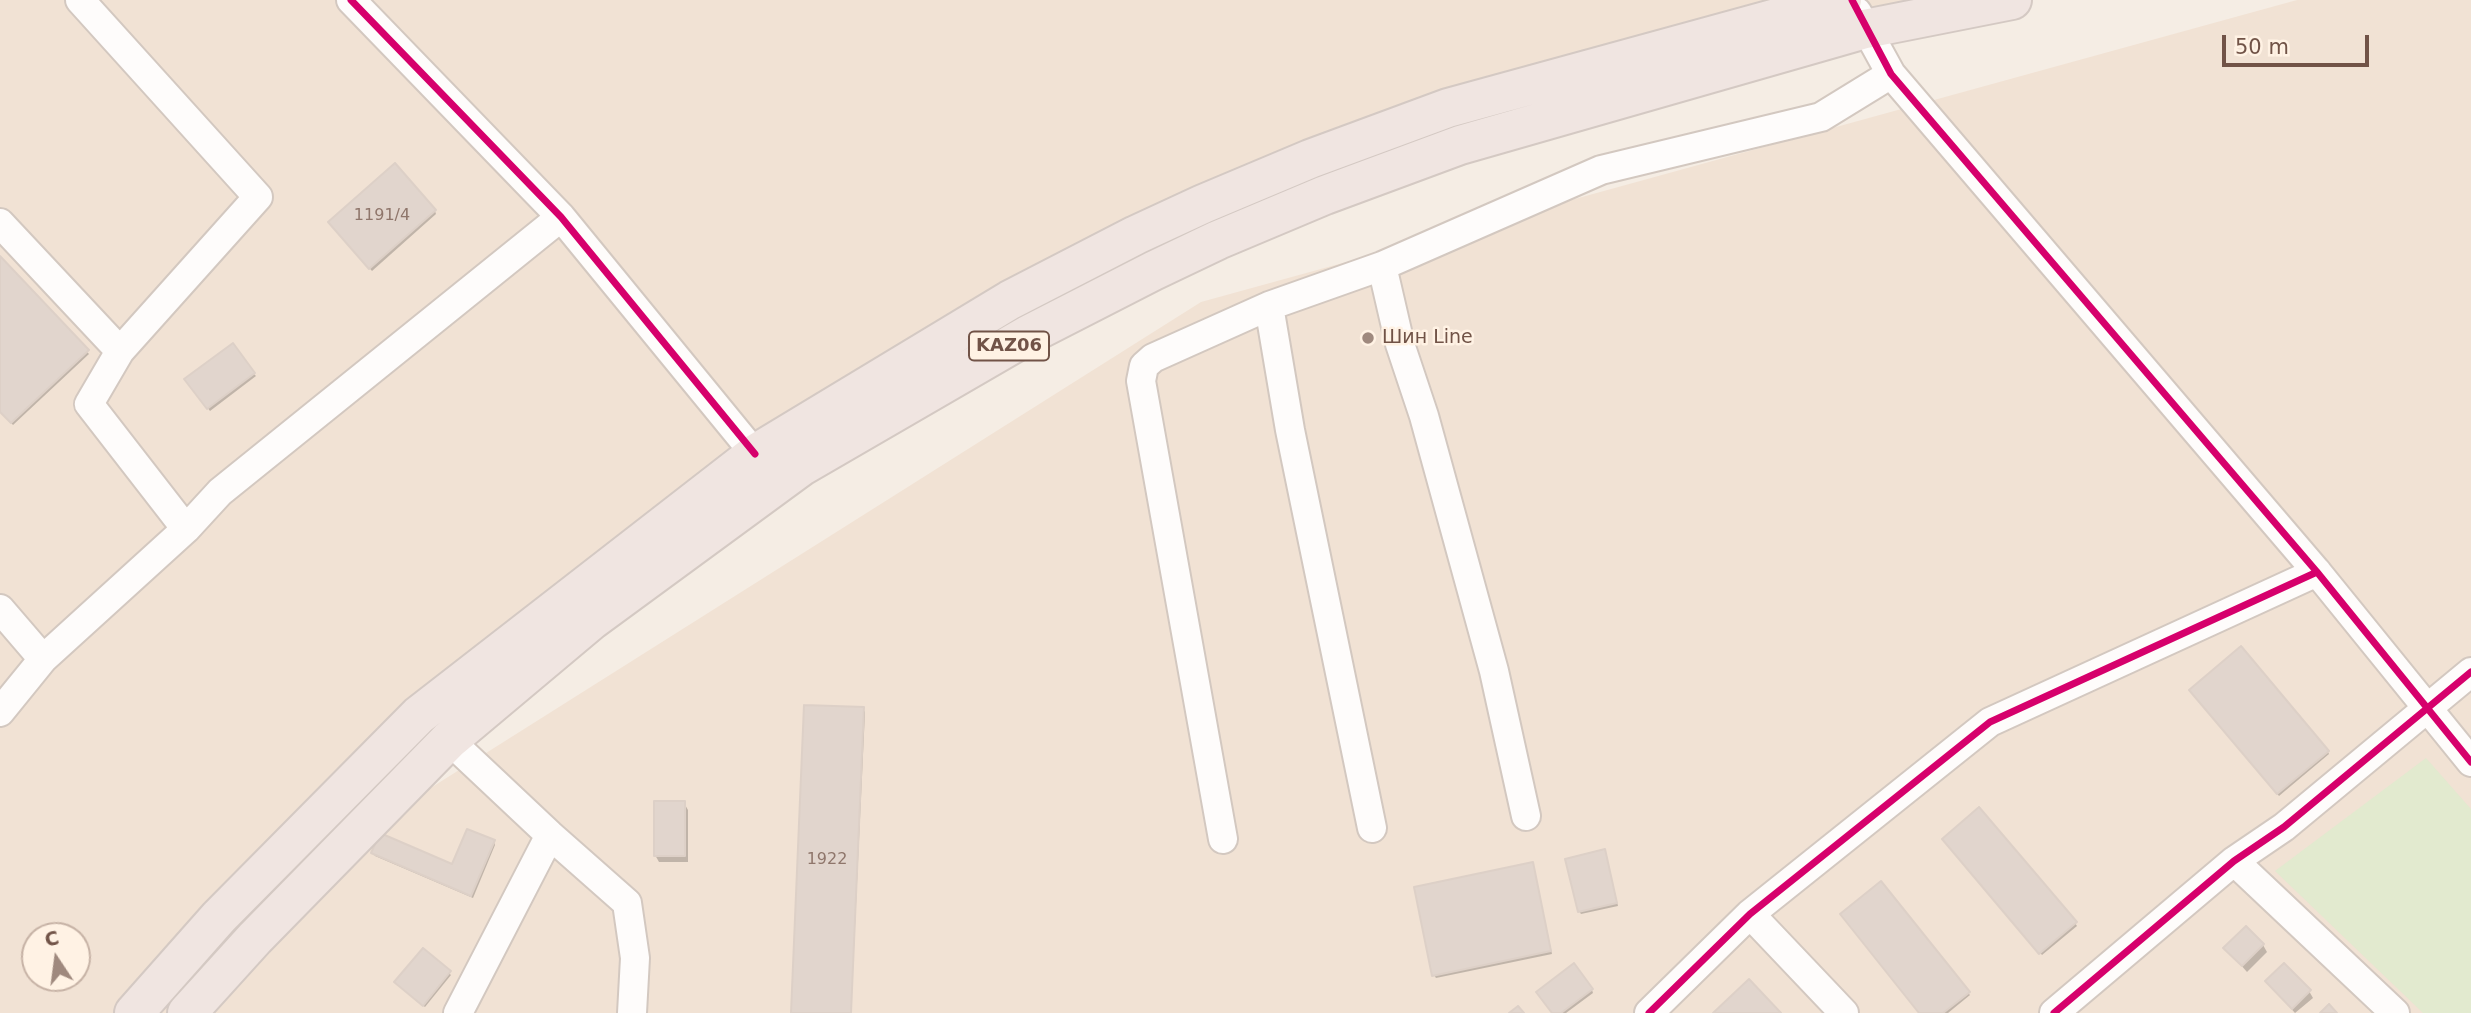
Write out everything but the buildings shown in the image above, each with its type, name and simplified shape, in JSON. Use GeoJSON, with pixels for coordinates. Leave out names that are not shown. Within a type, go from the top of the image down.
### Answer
{"type":"FeatureCollection","features":[{"type":"Feature","properties":{"kind":"highway","name":"KАZ06"},"geometry":{"type":"LineString","coordinates":[[134,1013],[219,917],[419,715],[755,454],[1010,300],[1136,235],[1298,164],[1448,108],[1853,10],[2012,0]]}},
{"type":"Feature","properties":{"kind":"highway","name":"KАZ06"},"geometry":{"type":"LineString","coordinates":[[187,1013],[255,938],[449,740],[592,620],[802,466],[1028,335],[1153,271],[1325,195],[1460,145],[1853,10]]}},
{"type":"Feature","properties":{"kind":"street"},"geometry":{"type":"LineString","coordinates":[[80,0],[258,197],[120,351],[89,404],[186,529]]}},
{"type":"Feature","properties":{"kind":"street"},"geometry":{"type":"LineString","coordinates":[[351,0],[561,218],[755,454]]}},
{"type":"Feature","properties":{"kind":"street"},"geometry":{"type":"LineString","coordinates":[[1853,10],[1891,74],[2317,572],[2471,762]]}},
{"type":"Feature","properties":{"kind":"street"},"geometry":{"type":"LineString","coordinates":[[1223,839],[1141,381],[1144,366],[1153,358],[1269,306],[1382,266],[1601,170],[1821,117],[1891,74]]}},
{"type":"Feature","properties":{"kind":"street"},"geometry":{"type":"LineString","coordinates":[[0,712],[43,659],[186,529],[220,492],[561,218]]}},
{"type":"Feature","properties":{"kind":"street"},"geometry":{"type":"LineString","coordinates":[[0,223],[120,351]]}},
{"type":"Feature","properties":{"kind":"street"},"geometry":{"type":"LineString","coordinates":[[1382,266],[1400,344],[1424,416],[1494,671],[1526,816]]}},
{"type":"Feature","properties":{"kind":"street"},"geometry":{"type":"LineString","coordinates":[[1269,306],[1290,429],[1372,828]]}},
{"type":"Feature","properties":{"kind":"street"},"geometry":{"type":"LineString","coordinates":[[1649,1013],[1750,914],[1990,722],[2317,572]]}},
{"type":"Feature","properties":{"kind":"street"},"geometry":{"type":"LineString","coordinates":[[0,609],[43,659]]}},
{"type":"Feature","properties":{"kind":"street"},"geometry":{"type":"LineString","coordinates":[[2054,1013],[2234,861],[2284,828],[2471,672]]}},
{"type":"Feature","properties":{"kind":"street"},"geometry":{"type":"LineString","coordinates":[[449,740],[550,835],[628,903],[635,958],[632,1013]]}},
{"type":"Feature","properties":{"kind":"street"},"geometry":{"type":"LineString","coordinates":[[458,1013],[550,835]]}},
{"type":"Feature","properties":{"kind":"street"},"geometry":{"type":"LineString","coordinates":[[2234,861],[2395,1013]]}},
{"type":"Feature","properties":{"kind":"street"},"geometry":{"type":"LineString","coordinates":[[1750,914],[1844,1013]]}},
{"type":"Feature","properties":{"kind":"shaded area"},"geometry":{"type":"Polygon","coordinates":[[[0,0],[1945,0],[1519,120],[813,424],[204,905],[135,1013],[0,1013],[0,0]]]}},
{"type":"Feature","properties":{"kind":"shaded area"},"geometry":{"type":"Polygon","coordinates":[[[2297,0],[2471,0],[2471,1013],[158,1013],[215,924],[1201,302],[2297,0]]]}},
{"type":"Feature","properties":{"kind":"green space"},"geometry":{"type":"Polygon","coordinates":[[[2426,758],[2471,809],[2471,1013],[2423,1013],[2275,871],[2426,758]]]}},
{"type":"Feature","properties":{"kind":"cycle path"},"geometry":{"type":"LineString","coordinates":[[351,0],[561,217],[755,454]]}},
{"type":"Feature","properties":{"kind":"cycle path"},"geometry":{"type":"LineString","coordinates":[[1852,0],[1891,74],[2317,572],[2471,762]]}},
{"type":"Feature","properties":{"kind":"cycle path"},"geometry":{"type":"LineString","coordinates":[[1649,1013],[1750,914],[1990,722],[2317,572]]}},
{"type":"Feature","properties":{"kind":"cycle path"},"geometry":{"type":"LineString","coordinates":[[2054,1013],[2234,861],[2284,827],[2471,672]]}},
{"type":"Feature","properties":{"kind":"place","name":"Шин Line"},"geometry":{"type":"Point","coordinates":[1368,338]}}]}
